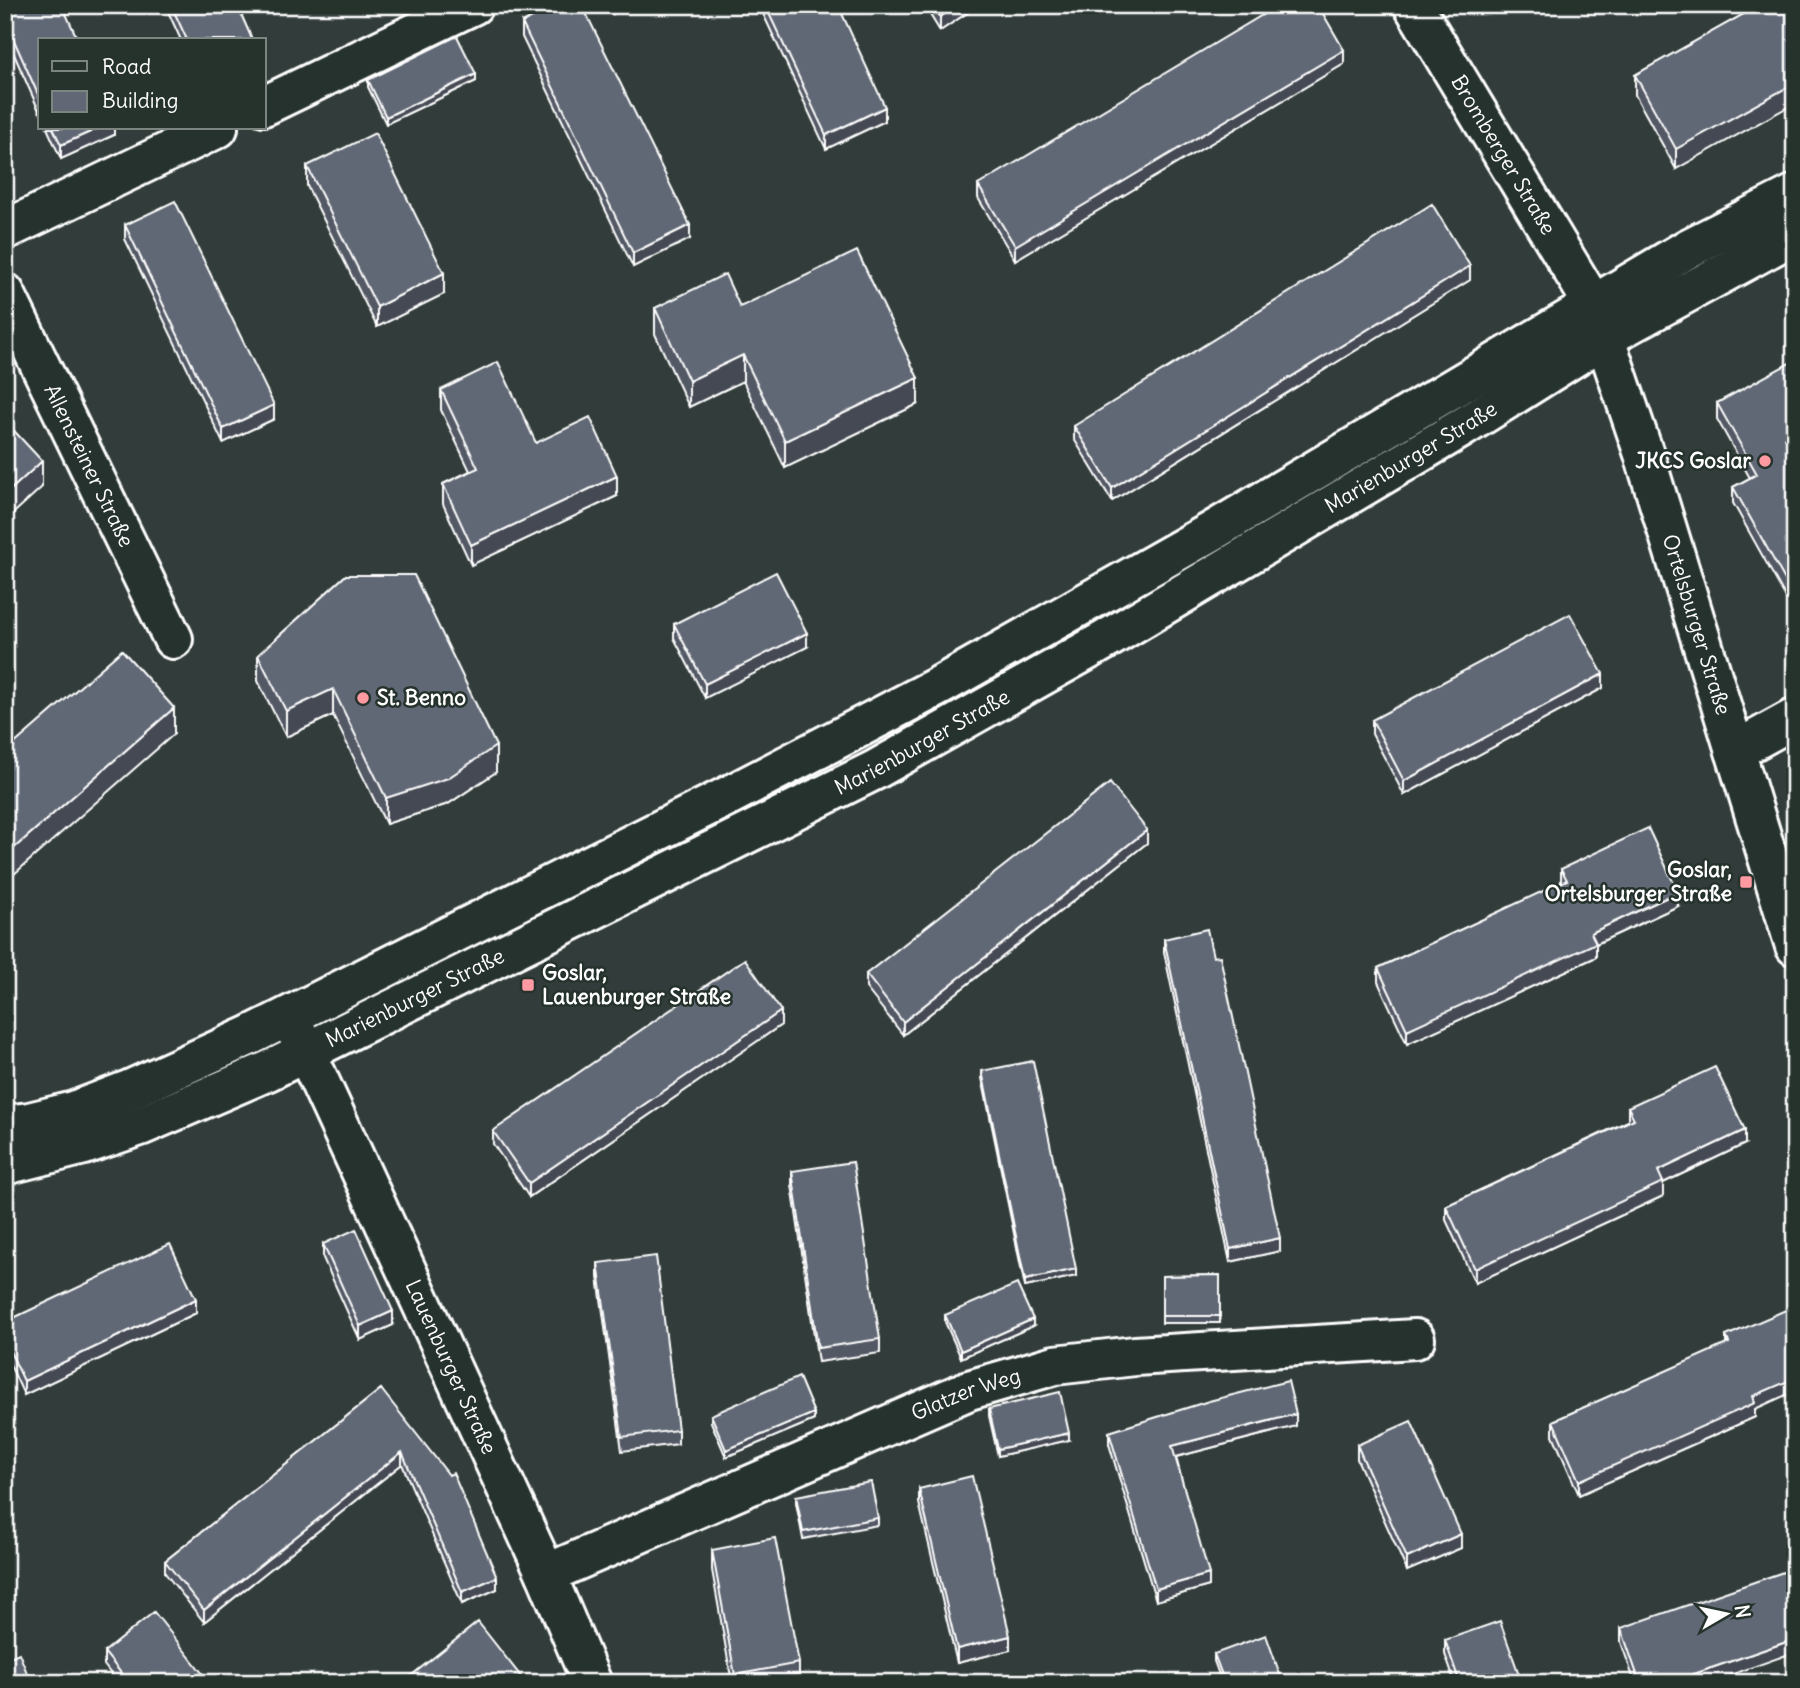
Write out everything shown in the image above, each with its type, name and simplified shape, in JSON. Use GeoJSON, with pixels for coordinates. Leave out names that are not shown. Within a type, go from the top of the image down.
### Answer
{"type":"FeatureCollection","features":[{"type":"Feature","properties":{"kind":"street"},"geometry":{"type":"LineString","coordinates":[[266,105],[473,5]]}},
{"type":"Feature","properties":{"kind":"street","name":"Bromberger Straße"},"geometry":{"type":"LineString","coordinates":[[1413,5],[1600,321]]}},
{"type":"Feature","properties":{"kind":"street"},"geometry":{"type":"LineString","coordinates":[[5,230],[215,130]]}},
{"type":"Feature","properties":{"kind":"street","name":"Marienburger Straße"},"geometry":{"type":"LineString","coordinates":[[5,1166],[84,1145],[140,1126],[306,1052],[875,770],[1102,642],[1463,427],[1689,248],[1795,194]]}},
{"type":"Feature","properties":{"kind":"street","name":"Marienburger Straße"},"geometry":{"type":"LineString","coordinates":[[5,1125],[74,1111],[129,1090],[290,1016],[716,803],[939,686],[1210,532],[1600,321],[1795,234]]}},
{"type":"Feature","properties":{"kind":"street","name":"Allensteiner Straße"},"geometry":{"type":"LineString","coordinates":[[5,293],[173,639]]}},
{"type":"Feature","properties":{"kind":"street","name":"Ortelsburger Straße"},"geometry":{"type":"LineString","coordinates":[[1600,321],[1795,946]]}},
{"type":"Feature","properties":{"kind":"street"},"geometry":{"type":"LineString","coordinates":[[1735,751],[1795,718]]}},
{"type":"Feature","properties":{"kind":"street","name":"Lauenburger Straße"},"geometry":{"type":"LineString","coordinates":[[290,1016],[546,1574],[592,1683]]}},
{"type":"Feature","properties":{"kind":"street","name":"Glatzer Weg"},"geometry":{"type":"LineString","coordinates":[[546,1574],[969,1390],[1055,1365],[1135,1356],[1415,1339]]}},
{"type":"Feature","properties":{"kind":"building"},"geometry":{"type":"Polygon","coordinates":[[[5,5],[62,5],[77,38],[38,38],[38,94],[5,20],[5,5]]]}},
{"type":"Feature","properties":{"kind":"building"},"geometry":{"type":"Polygon","coordinates":[[[171,5],[237,5],[252,38],[186,38],[171,5]]]}},
{"type":"Feature","properties":{"kind":"building"},"geometry":{"type":"Polygon","coordinates":[[[559,5],[582,5],[690,225],[633,253],[522,23],[559,5]]]}},
{"type":"Feature","properties":{"kind":"building"},"geometry":{"type":"Polygon","coordinates":[[[765,5],[838,5],[885,107],[826,135],[765,5]]]}},
{"type":"Feature","properties":{"kind":"building"},"geometry":{"type":"Polygon","coordinates":[[[933,5],[958,5],[940,17],[933,5]]]}},
{"type":"Feature","properties":{"kind":"building"},"geometry":{"type":"Polygon","coordinates":[[[1279,5],[1318,5],[1344,50],[1015,246],[978,185],[1279,5]]]}},
{"type":"Feature","properties":{"kind":"building"},"geometry":{"type":"Polygon","coordinates":[[[1760,5],[1795,5],[1795,83],[1676,149],[1635,75],[1760,5]]]}},
{"type":"Feature","properties":{"kind":"building"},"geometry":{"type":"Polygon","coordinates":[[[457,36],[476,74],[386,117],[368,80],[457,36]]]}},
{"type":"Feature","properties":{"kind":"building"},"geometry":{"type":"Polygon","coordinates":[[[54,130],[95,130],[61,145],[54,130]]]}},
{"type":"Feature","properties":{"kind":"building"},"geometry":{"type":"Polygon","coordinates":[[[375,133],[444,273],[377,307],[307,166],[375,133]]]}},
{"type":"Feature","properties":{"kind":"building"},"geometry":{"type":"Polygon","coordinates":[[[175,201],[274,405],[223,429],[125,225],[175,201]]]}},
{"type":"Feature","properties":{"kind":"building"},"geometry":{"type":"Polygon","coordinates":[[[1432,204],[1470,266],[1112,488],[1074,426],[1432,204]]]}},
{"type":"Feature","properties":{"kind":"building"},"geometry":{"type":"Polygon","coordinates":[[[857,251],[918,378],[785,441],[743,355],[689,381],[655,308],[725,274],[740,307],[857,251]]]}},
{"type":"Feature","properties":{"kind":"building","name":"JKCS Goslar"},"geometry":{"type":"Polygon","coordinates":[[[1795,360],[1795,431],[1785,437],[1795,454],[1795,598],[1733,487],[1757,474],[1717,403],[1795,360]]]}},
{"type":"Feature","properties":{"kind":"building"},"geometry":{"type":"Polygon","coordinates":[[[498,362],[536,443],[590,417],[617,476],[471,545],[443,484],[478,468],[441,390],[498,362]]]}},
{"type":"Feature","properties":{"kind":"building"},"geometry":{"type":"Polygon","coordinates":[[[5,421],[42,461],[5,495],[5,421]]]}},
{"type":"Feature","properties":{"kind":"building"},"geometry":{"type":"Polygon","coordinates":[[[776,572],[807,633],[705,684],[674,624],[776,572]]]}},
{"type":"Feature","properties":{"kind":"building","name":"St. Benno"},"geometry":{"type":"Polygon","coordinates":[[[346,575],[414,575],[496,746],[448,778],[386,798],[333,689],[286,711],[258,655],[346,575]]]}},
{"type":"Feature","properties":{"kind":"building"},"geometry":{"type":"Polygon","coordinates":[[[1570,614],[1603,674],[1404,781],[1372,720],[1570,614]]]}},
{"type":"Feature","properties":{"kind":"building"},"geometry":{"type":"Polygon","coordinates":[[[122,650],[174,708],[5,856],[5,752],[122,650]]]}},
{"type":"Feature","properties":{"kind":"building"},"geometry":{"type":"Polygon","coordinates":[[[1110,783],[1147,830],[903,1022],[866,974],[1110,783]]]}},
{"type":"Feature","properties":{"kind":"building"},"geometry":{"type":"Polygon","coordinates":[[[1648,828],[1678,892],[1591,933],[1596,943],[1407,1030],[1378,968],[1567,880],[1561,869],[1648,828]]]}},
{"type":"Feature","properties":{"kind":"building"},"geometry":{"type":"Polygon","coordinates":[[[1207,929],[1213,957],[1220,956],[1280,1238],[1230,1249],[1164,939],[1207,929]]]}},
{"type":"Feature","properties":{"kind":"building"},"geometry":{"type":"Polygon","coordinates":[[[745,959],[781,1011],[529,1183],[493,1131],[745,959]]]}},
{"type":"Feature","properties":{"kind":"building"},"geometry":{"type":"Polygon","coordinates":[[[1033,1061],[1076,1269],[1025,1280],[982,1071],[1033,1061]]]}},
{"type":"Feature","properties":{"kind":"building"},"geometry":{"type":"Polygon","coordinates":[[[1715,1067],[1745,1130],[1658,1171],[1663,1182],[1475,1269],[1446,1206],[1634,1119],[1628,1107],[1715,1067]]]}},
{"type":"Feature","properties":{"kind":"building"},"geometry":{"type":"Polygon","coordinates":[[[853,1162],[880,1339],[818,1348],[792,1171],[853,1162]]]}},
{"type":"Feature","properties":{"kind":"building"},"geometry":{"type":"Polygon","coordinates":[[[356,1229],[393,1311],[360,1326],[323,1244],[356,1229]]]}},
{"type":"Feature","properties":{"kind":"building"},"geometry":{"type":"Polygon","coordinates":[[[170,1244],[196,1299],[24,1381],[5,1341],[5,1322],[170,1244]]]}},
{"type":"Feature","properties":{"kind":"building"},"geometry":{"type":"Polygon","coordinates":[[[656,1256],[678,1430],[622,1437],[598,1263],[656,1256]]]}},
{"type":"Feature","properties":{"kind":"building"},"geometry":{"type":"Polygon","coordinates":[[[1220,1275],[1220,1316],[1162,1316],[1162,1276],[1220,1275]]]}},
{"type":"Feature","properties":{"kind":"building"},"geometry":{"type":"Polygon","coordinates":[[[1017,1284],[1033,1319],[961,1351],[945,1315],[1017,1284]]]}},
{"type":"Feature","properties":{"kind":"building"},"geometry":{"type":"Polygon","coordinates":[[[1795,1306],[1795,1378],[1753,1396],[1755,1403],[1579,1481],[1553,1421],[1729,1343],[1726,1336],[1795,1306]]]}},
{"type":"Feature","properties":{"kind":"building"},"geometry":{"type":"Polygon","coordinates":[[[799,1377],[814,1413],[726,1450],[711,1415],[799,1377]]]}},
{"type":"Feature","properties":{"kind":"building"},"geometry":{"type":"Polygon","coordinates":[[[1288,1381],[1296,1414],[1172,1446],[1209,1574],[1156,1589],[1109,1432],[1209,1401],[1288,1381]]]}},
{"type":"Feature","properties":{"kind":"building"},"geometry":{"type":"Polygon","coordinates":[[[381,1389],[449,1475],[453,1473],[497,1577],[462,1592],[402,1452],[204,1610],[165,1561],[381,1389]]]}},
{"type":"Feature","properties":{"kind":"building"},"geometry":{"type":"Polygon","coordinates":[[[1060,1392],[1069,1433],[998,1449],[989,1409],[1060,1392]]]}},
{"type":"Feature","properties":{"kind":"building"},"geometry":{"type":"Polygon","coordinates":[[[1411,1421],[1461,1534],[1407,1558],[1357,1445],[1411,1421]]]}},
{"type":"Feature","properties":{"kind":"building"},"geometry":{"type":"Polygon","coordinates":[[[972,1476],[1010,1636],[957,1649],[919,1489],[972,1476]]]}},
{"type":"Feature","properties":{"kind":"building"},"geometry":{"type":"Polygon","coordinates":[[[871,1482],[878,1518],[803,1532],[796,1496],[871,1482]]]}},
{"type":"Feature","properties":{"kind":"building"},"geometry":{"type":"Polygon","coordinates":[[[775,1538],[799,1663],[735,1675],[712,1550],[775,1538]]]}},
{"type":"Feature","properties":{"kind":"building"},"geometry":{"type":"Polygon","coordinates":[[[1795,1568],[1795,1639],[1668,1683],[1640,1683],[1621,1628],[1795,1568]]]}},
{"type":"Feature","properties":{"kind":"building"},"geometry":{"type":"Polygon","coordinates":[[[154,1612],[210,1683],[129,1683],[104,1652],[154,1612]]]}},
{"type":"Feature","properties":{"kind":"building"},"geometry":{"type":"Polygon","coordinates":[[[1500,1621],[1522,1683],[1460,1683],[1445,1640],[1500,1621]]]}},
{"type":"Feature","properties":{"kind":"building"},"geometry":{"type":"Polygon","coordinates":[[[478,1622],[526,1683],[402,1683],[478,1622]]]}},
{"type":"Feature","properties":{"kind":"building"},"geometry":{"type":"Polygon","coordinates":[[[1266,1635],[1283,1683],[1225,1683],[1214,1654],[1266,1635]]]}},
{"type":"Feature","properties":{"kind":"building"},"geometry":{"type":"Polygon","coordinates":[[[19,1653],[31,1683],[5,1683],[5,1659],[19,1653]]]}},
{"type":"Feature","properties":{"kind":"place","name":"JKCS Goslar"},"geometry":{"type":"Point","coordinates":[1765,461]}},
{"type":"Feature","properties":{"kind":"place","name":"St. Benno"},"geometry":{"type":"Point","coordinates":[363,698]}},
{"type":"Feature","properties":{"kind":"place","name":"Goslar, Ortelsburger Straße"},"geometry":{"type":"Point","coordinates":[1746,882]}},
{"type":"Feature","properties":{"kind":"place","name":"Goslar, Lauenburger Straße"},"geometry":{"type":"Point","coordinates":[528,985]}}]}
